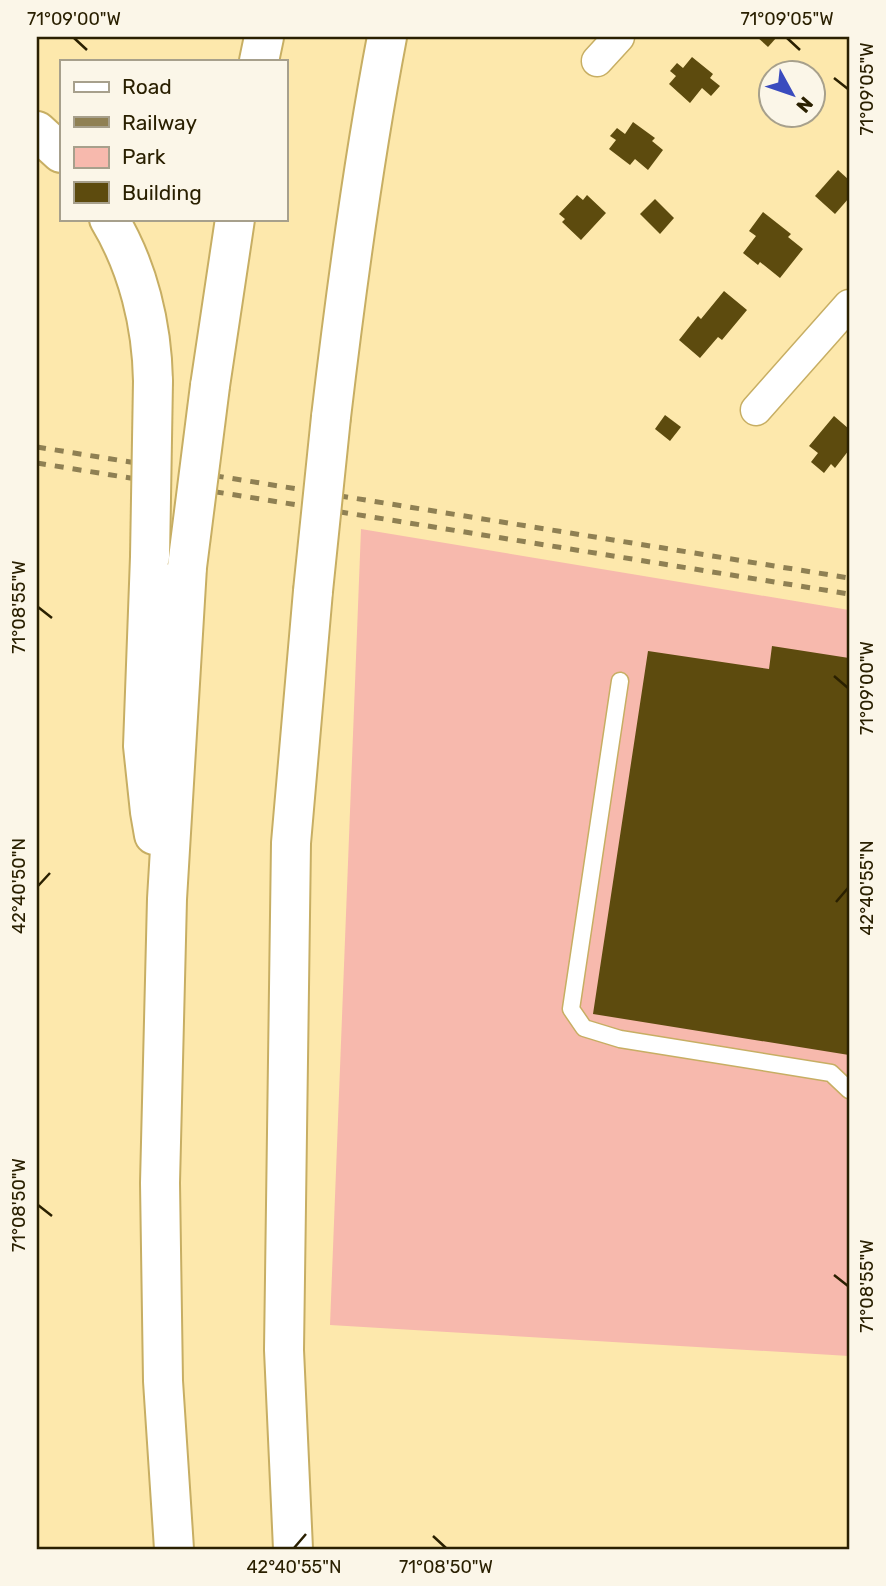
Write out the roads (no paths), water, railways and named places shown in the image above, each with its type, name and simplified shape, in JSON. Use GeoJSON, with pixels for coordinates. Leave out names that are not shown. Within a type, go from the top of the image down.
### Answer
{"type":"FeatureCollection","features":[{"type":"Feature","properties":{"kind":"highway"},"geometry":{"type":"LineString","coordinates":[[259,60],[264,37]]}},
{"type":"Feature","properties":{"kind":"highway"},"geometry":{"type":"LineString","coordinates":[[293,1549],[284,1350],[291,843],[331,417],[347,288],[387,37]]}},
{"type":"Feature","properties":{"kind":"highway"},"geometry":{"type":"LineString","coordinates":[[37,131],[60,152]]}},
{"type":"Feature","properties":{"kind":"highway"},"geometry":{"type":"LineString","coordinates":[[109,220],[127,255],[144,305],[152,358],[150,557],[143,746],[150,812],[167,899]]}},
{"type":"Feature","properties":{"kind":"highway"},"geometry":{"type":"LineString","coordinates":[[174,1549],[163,1381],[160,1182],[167,899],[187,567],[209,386],[235,220]]}},
{"type":"Feature","properties":{"kind":"street"},"geometry":{"type":"LineString","coordinates":[[597,61],[619,37]]}},
{"type":"Feature","properties":{"kind":"street"},"geometry":{"type":"LineString","coordinates":[[755,410],[849,306]]}},
{"type":"Feature","properties":{"kind":"lane"},"geometry":{"type":"LineString","coordinates":[[620,681],[571,1009],[584,1028],[620,1039],[831,1073],[849,1090]]}},
{"type":"Feature","properties":{"kind":"railway"},"geometry":{"type":"LineString","coordinates":[[37,447],[849,578]]}},
{"type":"Feature","properties":{"kind":"railway"},"geometry":{"type":"LineString","coordinates":[[37,463],[849,594]]}}]}
